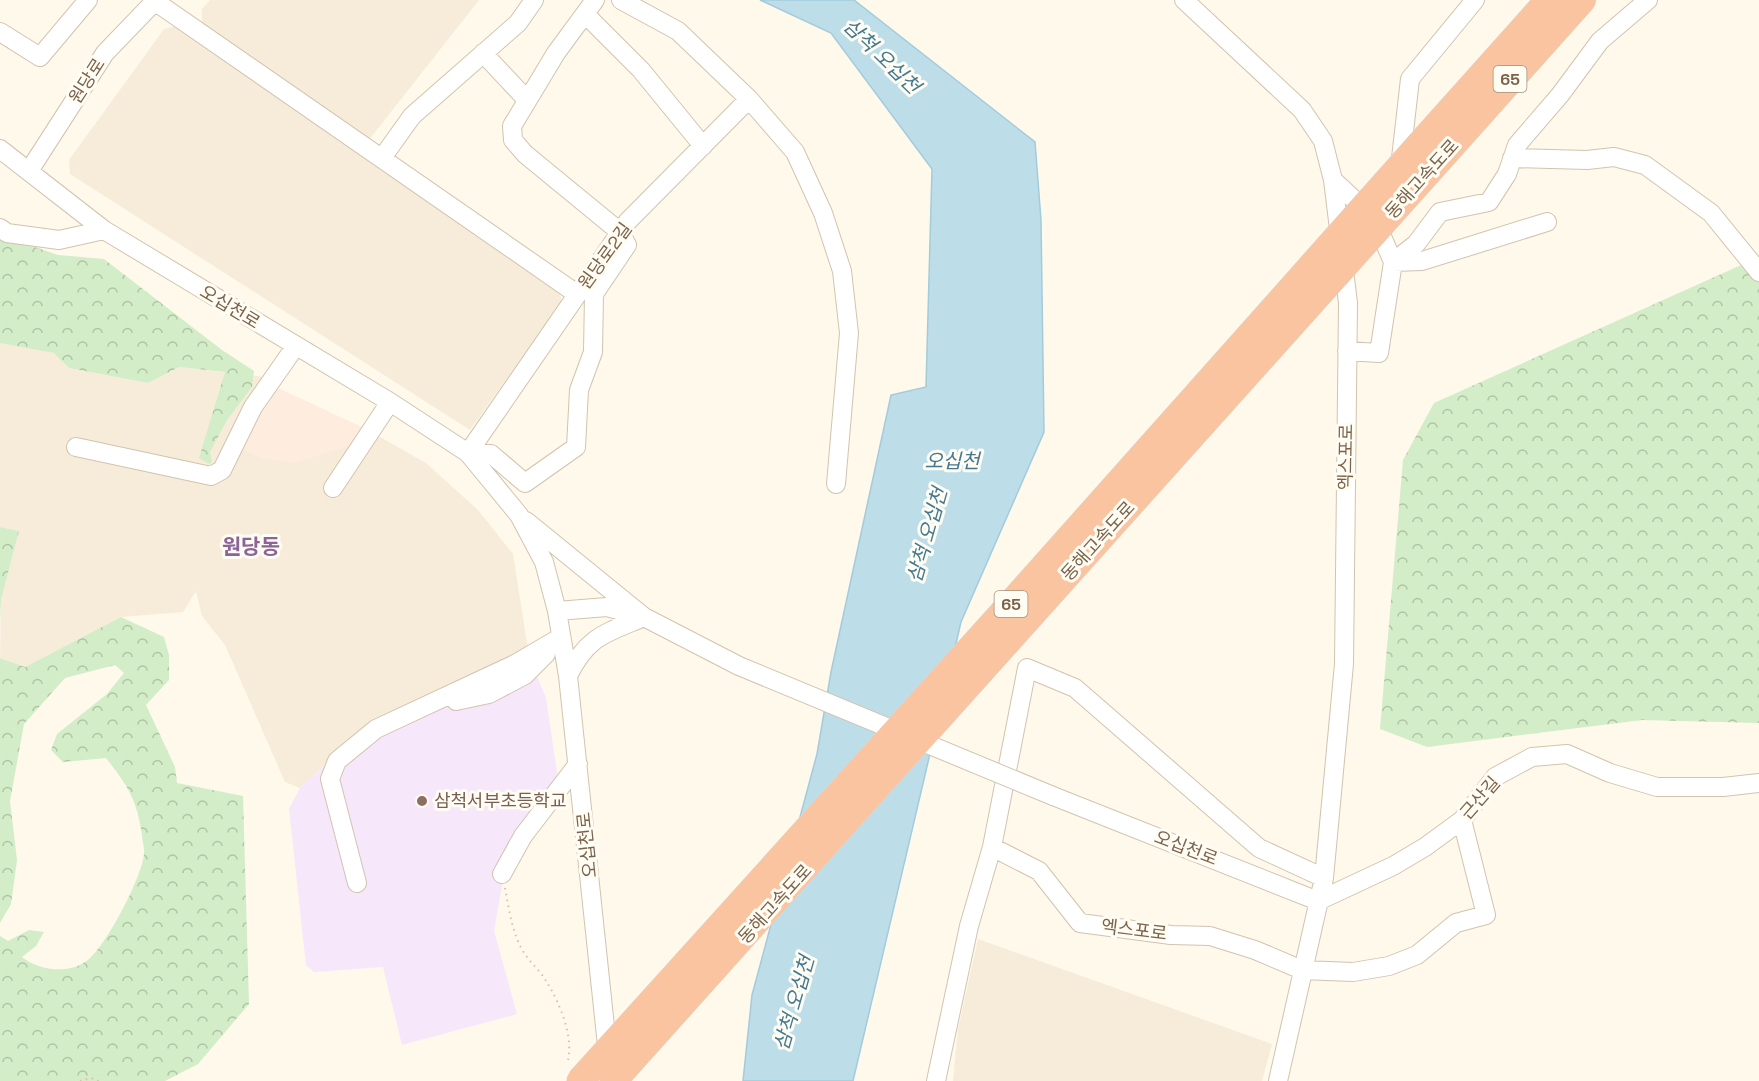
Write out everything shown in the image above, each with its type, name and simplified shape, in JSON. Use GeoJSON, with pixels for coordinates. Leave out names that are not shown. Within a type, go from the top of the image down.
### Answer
{"type":"FeatureCollection","features":[{"type":"Feature","properties":{"kind":"highway","name":"동해고속도로"},"geometry":{"type":"LineString","coordinates":[[572,1076],[1008,607],[1549,0]]}},
{"type":"Feature","properties":{"kind":"highway","name":"동해고속도로"},"geometry":{"type":"LineString","coordinates":[[612,1081],[1582,0]]}},
{"type":"Feature","properties":{"kind":"street"},"geometry":{"type":"LineString","coordinates":[[0,32],[40,57],[88,0]]}},
{"type":"Feature","properties":{"kind":"street","name":"원당로2길"},"geometry":{"type":"LineString","coordinates":[[156,0],[258,75],[577,294],[620,232],[748,99]]}},
{"type":"Feature","properties":{"kind":"street","name":"원당로"},"geometry":{"type":"LineString","coordinates":[[28,171],[105,53],[156,0]]}},
{"type":"Feature","properties":{"kind":"street"},"geometry":{"type":"LineString","coordinates":[[382,158],[412,116],[518,23],[534,0]]}},
{"type":"Feature","properties":{"kind":"street"},"geometry":{"type":"LineString","coordinates":[[621,0],[678,31],[748,99],[795,152],[823,213],[842,271],[849,333],[836,484]]}},
{"type":"Feature","properties":{"kind":"street","name":"엑스포로"},"geometry":{"type":"LineString","coordinates":[[1184,0],[1302,110],[1323,141],[1333,180],[1348,303],[1344,663],[1324,878],[1278,1081]]}},
{"type":"Feature","properties":{"kind":"street"},"geometry":{"type":"LineString","coordinates":[[1374,218],[1399,185],[1410,79],[1475,0]]}},
{"type":"Feature","properties":{"kind":"street"},"geometry":{"type":"LineString","coordinates":[[1393,262],[1416,244],[1440,212],[1489,202],[1507,174],[1517,145],[1560,95],[1600,41],[1647,0]]}},
{"type":"Feature","properties":{"kind":"street"},"geometry":{"type":"LineString","coordinates":[[468,453],[490,454],[525,483],[576,447],[579,390],[593,352],[594,294],[627,245],[620,232],[525,154],[513,140],[512,126],[590,7],[703,146]]}},
{"type":"Feature","properties":{"kind":"street"},"geometry":{"type":"LineString","coordinates":[[483,53],[527,100]]}},
{"type":"Feature","properties":{"kind":"street","name":"오십천로"},"geometry":{"type":"LineString","coordinates":[[0,149],[104,230],[390,402],[468,453],[519,516],[544,562],[557,611],[568,676],[612,1081]]}},
{"type":"Feature","properties":{"kind":"street"},"geometry":{"type":"LineString","coordinates":[[1512,158],[1587,160],[1614,157],[1645,165],[1711,213],[1759,272]]}},
{"type":"Feature","properties":{"kind":"street"},"geometry":{"type":"LineString","coordinates":[[1333,180],[1374,218],[1393,262],[1379,353],[1347,351]]}},
{"type":"Feature","properties":{"kind":"street"},"geometry":{"type":"LineString","coordinates":[[1393,262],[1422,261],[1547,222]]}},
{"type":"Feature","properties":{"kind":"street"},"geometry":{"type":"LineString","coordinates":[[0,228],[7,233],[59,240],[104,230]]}},
{"type":"Feature","properties":{"kind":"street"},"geometry":{"type":"LineString","coordinates":[[468,453],[577,294]]}},
{"type":"Feature","properties":{"kind":"street"},"geometry":{"type":"LineString","coordinates":[[76,447],[211,476],[222,470],[253,408],[295,346]]}},
{"type":"Feature","properties":{"kind":"street"},"geometry":{"type":"LineString","coordinates":[[333,488],[390,402]]}},
{"type":"Feature","properties":{"kind":"street"},"geometry":{"type":"LineString","coordinates":[[519,516],[644,617]]}},
{"type":"Feature","properties":{"kind":"street"},"geometry":{"type":"LineString","coordinates":[[557,611],[607,607],[644,617]]}},
{"type":"Feature","properties":{"kind":"street"},"geometry":{"type":"LineString","coordinates":[[568,676],[579,653],[603,634],[644,617]]}},
{"type":"Feature","properties":{"kind":"street","name":"오십천로"},"geometry":{"type":"LineString","coordinates":[[644,617],[739,666],[1053,796],[1318,901]]}},
{"type":"Feature","properties":{"kind":"street"},"geometry":{"type":"LineString","coordinates":[[390,733],[465,697],[489,694],[525,675],[561,637]]}},
{"type":"Feature","properties":{"kind":"street"},"geometry":{"type":"LineString","coordinates":[[357,883],[330,778],[337,761],[376,729],[515,664],[561,637]]}},
{"type":"Feature","properties":{"kind":"street"},"geometry":{"type":"LineString","coordinates":[[936,1081],[969,926],[992,847],[1027,668],[1075,688],[1259,848],[1324,878]]}},
{"type":"Feature","properties":{"kind":"street","name":"근산길"},"geometry":{"type":"LineString","coordinates":[[1318,901],[1393,866],[1462,820],[1495,777],[1532,757],[1567,754],[1610,773],[1657,787],[1723,788],[1759,783]]}},
{"type":"Feature","properties":{"kind":"street"},"geometry":{"type":"LineString","coordinates":[[502,874],[523,836],[578,764]]}},
{"type":"Feature","properties":{"kind":"street","name":"엑스포로"},"geometry":{"type":"LineString","coordinates":[[992,847],[1039,871],[1080,923],[1171,935],[1210,936],[1256,950],[1302,970],[1353,972],[1389,966],[1417,955],[1456,923],[1486,915],[1462,820]]}},
{"type":"Feature","properties":{"kind":"path"},"geometry":{"type":"LineString","coordinates":[[502,874],[510,915],[522,951],[546,980],[560,1008],[571,1052],[572,1076]]}},
{"type":"Feature","properties":{"kind":"path"},"geometry":{"type":"LineString","coordinates":[[80,1081],[91,1078],[99,1081]]}},
{"type":"Feature","properties":{"kind":"shaded area"},"geometry":{"type":"Polygon","coordinates":[[[210,0],[479,0],[368,141],[202,25],[202,9],[210,0]]]}},
{"type":"Feature","properties":{"kind":"shaded area"},"geometry":{"type":"Polygon","coordinates":[[[176,26],[560,294],[562,302],[470,430],[70,174],[69,160],[164,29],[176,26]]]}},
{"type":"Feature","properties":{"kind":"shaded area"},"geometry":{"type":"Polygon","coordinates":[[[0,343],[55,353],[69,368],[148,383],[179,367],[265,377],[278,388],[240,446],[366,429],[426,463],[478,510],[513,554],[528,650],[334,756],[300,788],[285,782],[225,645],[202,616],[196,591],[183,612],[121,617],[25,667],[0,658],[1,600],[19,531],[0,527],[0,343]]]}},
{"type":"Feature","properties":{"kind":"shaded area"},"geometry":{"type":"Polygon","coordinates":[[[278,388],[366,429],[358,443],[295,463],[260,458],[240,447],[278,388]]]}},
{"type":"Feature","properties":{"kind":"shaded area"},"geometry":{"type":"Polygon","coordinates":[[[534,669],[546,698],[557,772],[555,785],[510,841],[494,931],[517,1014],[402,1045],[383,967],[314,972],[306,965],[289,809],[300,788],[363,730],[534,669]]]}},
{"type":"Feature","properties":{"kind":"shaded area"},"geometry":{"type":"Polygon","coordinates":[[[978,939],[1272,1044],[1262,1081],[953,1081],[958,1029],[978,939]]]}},
{"type":"Feature","properties":{"kind":"green space"},"geometry":{"type":"Polygon","coordinates":[[[0,235],[58,255],[104,259],[222,350],[254,371],[252,387],[227,420],[210,452],[212,462],[209,464],[199,458],[225,372],[179,367],[148,383],[69,368],[54,353],[0,343],[0,235]]]}},
{"type":"Feature","properties":{"kind":"green space"},"geometry":{"type":"Polygon","coordinates":[[[1759,257],[1759,723],[1642,720],[1427,747],[1380,729],[1403,460],[1434,403],[1759,257]]]}},
{"type":"Feature","properties":{"kind":"green space"},"geometry":{"type":"Polygon","coordinates":[[[0,527],[19,531],[1,600],[0,623],[0,527]]]}},
{"type":"Feature","properties":{"kind":"green space"},"geometry":{"type":"Polygon","coordinates":[[[121,617],[164,637],[169,655],[169,680],[146,705],[175,767],[177,783],[243,796],[249,1004],[198,1064],[165,1081],[0,1081],[0,936],[8,941],[29,930],[44,932],[36,946],[22,957],[46,968],[64,969],[82,964],[96,951],[114,925],[137,878],[144,852],[140,823],[134,803],[126,785],[106,758],[63,762],[51,750],[57,734],[107,694],[124,673],[115,665],[65,678],[24,724],[10,801],[17,860],[11,904],[0,923],[0,658],[25,667],[121,617]]]}},
{"type":"Feature","properties":{"kind":"water","name":"오십천"},"geometry":{"type":"Polygon","coordinates":[[[760,0],[854,0],[1035,142],[1041,220],[1044,432],[961,622],[853,1081],[743,1081],[752,995],[817,754],[831,672],[891,395],[926,387],[932,169],[831,33],[760,0]]]}},
{"type":"Feature","properties":{"kind":"place","name":"삼척서부초등학교"},"geometry":{"type":"Point","coordinates":[422,801]}},
{"type":"Feature","properties":{"kind":"district","name":"원당동"},"geometry":{"type":"Point","coordinates":[251,547]}},
{"type":"Feature","properties":{"kind":"water label","name":"삼척 오십천"},"geometry":{"type":"Point","coordinates":[882,56]}},
{"type":"Feature","properties":{"kind":"water label","name":"삼척 오십천"},"geometry":{"type":"Point","coordinates":[927,535]}},
{"type":"Feature","properties":{"kind":"water label","name":"삼척 오십천"},"geometry":{"type":"Point","coordinates":[794,1003]}}]}
